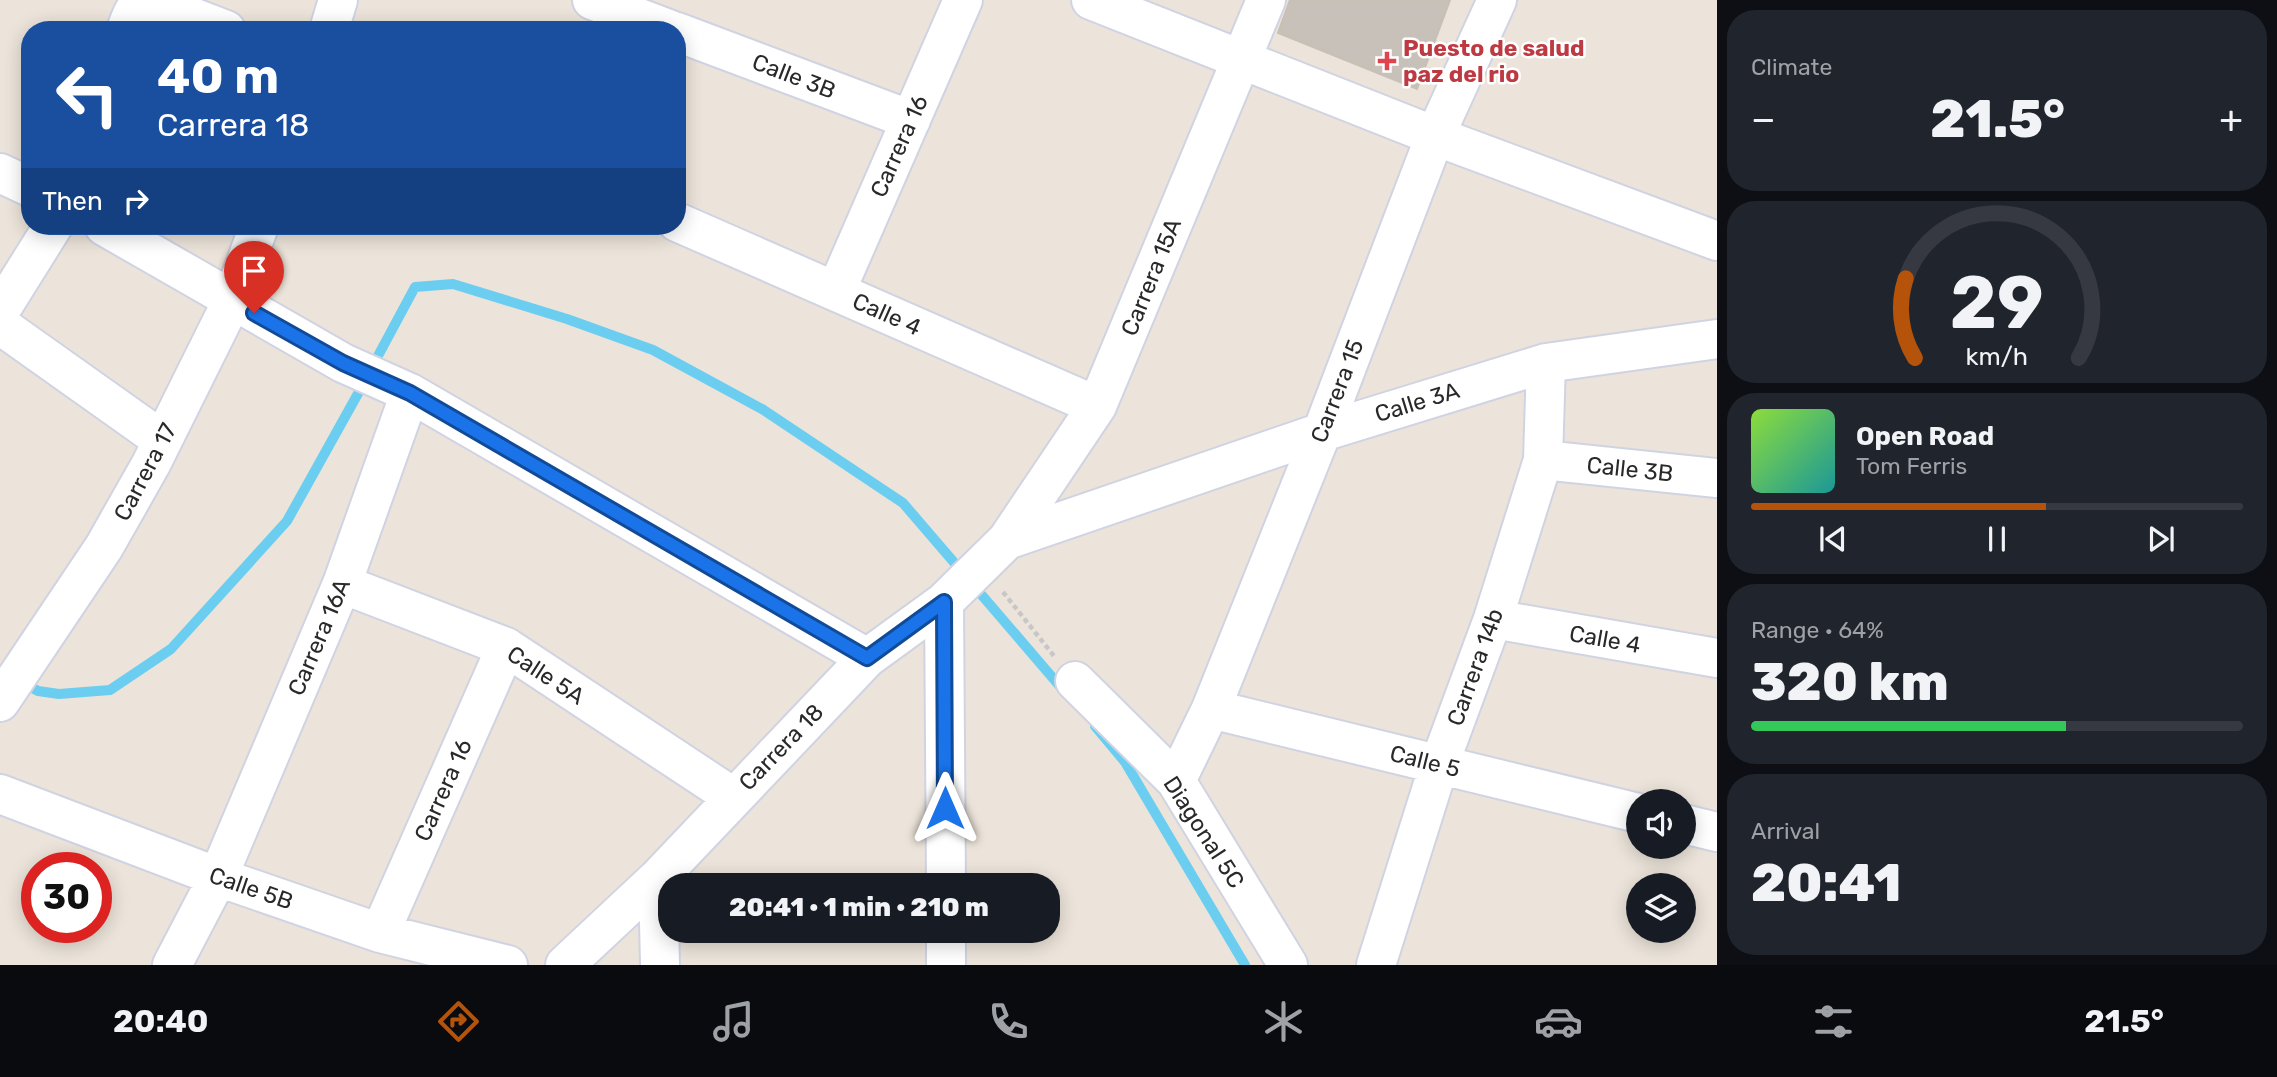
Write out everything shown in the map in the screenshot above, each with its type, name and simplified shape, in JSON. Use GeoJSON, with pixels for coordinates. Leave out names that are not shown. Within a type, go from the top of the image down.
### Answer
{"type":"FeatureCollection","features":[{"type":"Feature","properties":{"kind":"street"},"geometry":{"type":"LineString","coordinates":[[129,21],[138,4],[147,0],[202,21]]}},
{"type":"Feature","properties":{"kind":"street"},"geometry":{"type":"LineString","coordinates":[[332,21],[338,0]]}},
{"type":"Feature","properties":{"kind":"street"},"geometry":{"type":"LineString","coordinates":[[592,0],[647,21]]}},
{"type":"Feature","properties":{"kind":"street","name":"Carrera 16"},"geometry":{"type":"LineString","coordinates":[[836,291],[962,0]]}},
{"type":"Feature","properties":{"kind":"street"},"geometry":{"type":"LineString","coordinates":[[1091,0],[1435,136],[1717,241]]}},
{"type":"Feature","properties":{"kind":"street","name":"Carrera 15A"},"geometry":{"type":"LineString","coordinates":[[973,574],[1097,407],[1266,0]]}},
{"type":"Feature","properties":{"kind":"street","name":"Carrera 15"},"geometry":{"type":"LineString","coordinates":[[1176,781],[1211,709],[1322,432],[1435,136],[1497,0]]}},
{"type":"Feature","properties":{"kind":"street","name":"Calle 3B"},"geometry":{"type":"LineString","coordinates":[[686,35],[911,120]]}},
{"type":"Feature","properties":{"kind":"street"},"geometry":{"type":"LineString","coordinates":[[0,173],[21,183]]}},
{"type":"Feature","properties":{"kind":"street","name":"Calle 4"},"geometry":{"type":"LineString","coordinates":[[686,226],[1097,407]]}},
{"type":"Feature","properties":{"kind":"street"},"geometry":{"type":"LineString","coordinates":[[0,311],[47,235]]}},
{"type":"Feature","properties":{"kind":"street"},"geometry":{"type":"LineString","coordinates":[[119,235],[343,363],[399,388],[867,658]]}},
{"type":"Feature","properties":{"kind":"street","name":"Carrera 17"},"geometry":{"type":"LineString","coordinates":[[0,702],[104,547],[232,301],[256,235]]}},
{"type":"Feature","properties":{"kind":"street"},"geometry":{"type":"LineString","coordinates":[[0,325],[162,440]]}},
{"type":"Feature","properties":{"kind":"street","name":"Calle 3A"},"geometry":{"type":"LineString","coordinates":[[973,574],[1322,432],[1546,363],[1717,339]]}},
{"type":"Feature","properties":{"kind":"street","name":"Carrera 14b"},"geometry":{"type":"LineString","coordinates":[[1376,965],[1439,765],[1493,619],[1543,460],[1546,363]]}},
{"type":"Feature","properties":{"kind":"street","name":"Carrera 16A"},"geometry":{"type":"LineString","coordinates":[[172,965],[218,877],[342,584],[399,388]]}},
{"type":"Feature","properties":{"kind":"street","name":"Calle 3B"},"geometry":{"type":"LineString","coordinates":[[1543,460],[1717,478]]}},
{"type":"Feature","properties":{"kind":"street"},"geometry":{"type":"LineString","coordinates":[[947,873],[973,574]]}},
{"type":"Feature","properties":{"kind":"street","name":"Carrera 18"},"geometry":{"type":"LineString","coordinates":[[663,873],[867,658],[973,574]]}},
{"type":"Feature","properties":{"kind":"street","name":"Calle 5A"},"geometry":{"type":"LineString","coordinates":[[342,584],[506,647],[733,797]]}},
{"type":"Feature","properties":{"kind":"street","name":"Calle 4"},"geometry":{"type":"LineString","coordinates":[[1493,619],[1717,658]]}},
{"type":"Feature","properties":{"kind":"street","name":"Carrera 16"},"geometry":{"type":"LineString","coordinates":[[380,933],[506,647]]}},
{"type":"Feature","properties":{"kind":"street","name":"Diagonal 5C"},"geometry":{"type":"LineString","coordinates":[[1075,681],[1176,781],[1288,965]]}},
{"type":"Feature","properties":{"kind":"street","name":"Calle 5"},"geometry":{"type":"LineString","coordinates":[[1211,709],[1626,810]]}},
{"type":"Feature","properties":{"kind":"street","name":"Calle 5B"},"geometry":{"type":"LineString","coordinates":[[0,794],[218,877],[380,933],[508,965]]}},
{"type":"Feature","properties":{"kind":"street"},"geometry":{"type":"LineString","coordinates":[[1696,827],[1717,832]]}},
{"type":"Feature","properties":{"kind":"street","name":"Carrera 18"},"geometry":{"type":"LineString","coordinates":[[565,965],[658,878]]}},
{"type":"Feature","properties":{"kind":"street"},"geometry":{"type":"LineString","coordinates":[[659,943],[660,965]]}},
{"type":"Feature","properties":{"kind":"street"},"geometry":{"type":"LineString","coordinates":[[946,943],[946,965]]}},
{"type":"Feature","properties":{"kind":"path"},"geometry":{"type":"LineString","coordinates":[[973,574],[1075,681]]}},
{"type":"Feature","properties":{"kind":"building","name":"Puesto de salud paz del rio"},"geometry":{"type":"Polygon","coordinates":[[[1290,0],[1450,0],[1417,89],[1278,33],[1290,0]]]}},
{"type":"Feature","properties":{"kind":"waterway"},"geometry":{"type":"LineString","coordinates":[[372,367],[415,287],[453,284],[567,319],[653,350],[762,409],[903,503],[964,574]]}},
{"type":"Feature","properties":{"kind":"waterway"},"geometry":{"type":"LineString","coordinates":[[23,683],[38,691],[59,694],[110,690],[171,649],[287,521],[365,381]]}},
{"type":"Feature","properties":{"kind":"waterway"},"geometry":{"type":"LineString","coordinates":[[974,586],[1064,691]]}},
{"type":"Feature","properties":{"kind":"waterway"},"geometry":{"type":"LineString","coordinates":[[1095,726],[1125,762],[1245,965]]}},
{"type":"Feature","properties":{"kind":"place","name":"Puesto de salud paz del rio"},"geometry":{"type":"Point","coordinates":[1387,61]}},
{"type":"Feature","properties":{"kind":"route"},"geometry":{"type":"LineString","coordinates":[[254,313],[343,363],[410,393],[867,658],[944,602],[945,808]]}}]}
